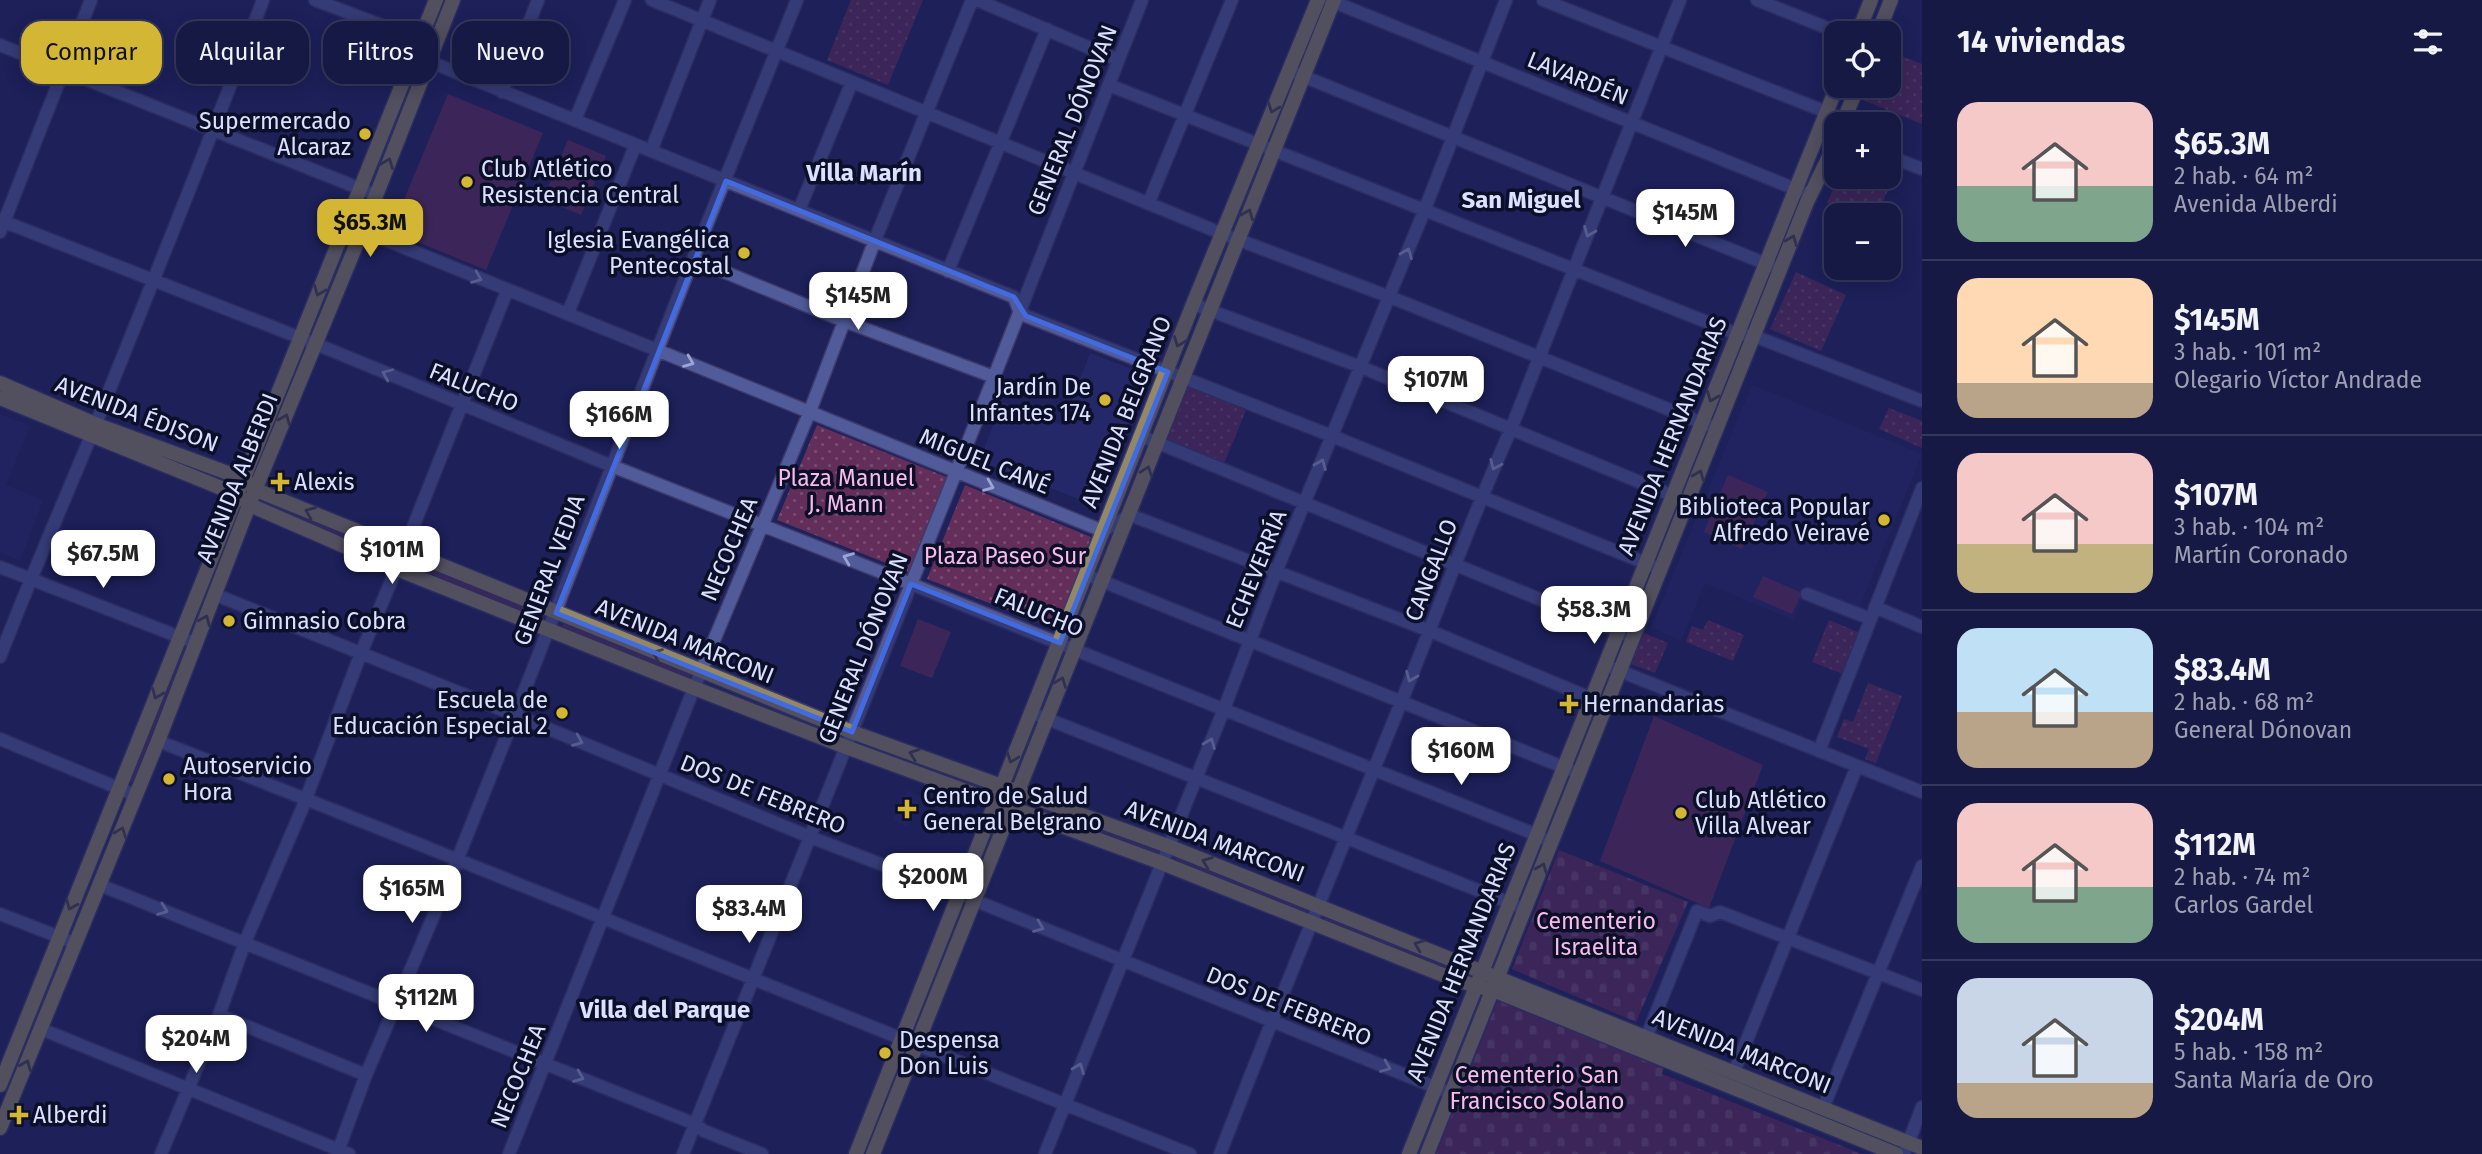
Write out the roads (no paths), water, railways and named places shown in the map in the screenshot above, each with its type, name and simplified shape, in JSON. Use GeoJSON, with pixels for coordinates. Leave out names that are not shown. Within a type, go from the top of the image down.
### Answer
{"type":"FeatureCollection","features":[{"type":"Feature","properties":{"kind":"main road","name":"AVENIDA ALBERDI"},"geometry":{"type":"LineString","coordinates":[[428,21],[436,0]]}},
{"type":"Feature","properties":{"kind":"main road","name":"AVENIDA ALBERDI"},"geometry":{"type":"LineString","coordinates":[[438,37],[453,0]]}},
{"type":"Feature","properties":{"kind":"main road","name":"AVENIDA BELGRANO"},"geometry":{"type":"LineString","coordinates":[[856,1154],[1193,304],[1318,0]]}},
{"type":"Feature","properties":{"kind":"main road"},"geometry":{"type":"LineString","coordinates":[[1863,21],[1871,0]]}},
{"type":"Feature","properties":{"kind":"main road"},"geometry":{"type":"LineString","coordinates":[[1883,21],[1891,0]]}},
{"type":"Feature","properties":{"kind":"main road","name":"AVENIDA BELGRANO"},"geometry":{"type":"LineString","coordinates":[[873,1154],[1185,378],[1332,1]]}},
{"type":"Feature","properties":{"kind":"main road","name":"AVENIDA ALBERDI"},"geometry":{"type":"LineString","coordinates":[[0,1084],[402,84]]}},
{"type":"Feature","properties":{"kind":"main road","name":"AVENIDA ALBERDI"},"geometry":{"type":"LineString","coordinates":[[2,1118],[100,885],[419,84]]}},
{"type":"Feature","properties":{"kind":"main road","name":"AVENIDA HERNANDARIAS"},"geometry":{"type":"LineString","coordinates":[[1826,112],[1832,98]]}},
{"type":"Feature","properties":{"kind":"main road","name":"AVENIDA HERNANDARIAS"},"geometry":{"type":"LineString","coordinates":[[1409,1154],[1824,117]]}},
{"type":"Feature","properties":{"kind":"main road","name":"AVENIDA HERNANDARIAS"},"geometry":{"type":"LineString","coordinates":[[1427,1154],[1810,195],[1824,166]]}},
{"type":"Feature","properties":{"kind":"main road","name":"AVENIDA ÉDISON"},"geometry":{"type":"LineString","coordinates":[[0,383],[93,430],[236,494]]}},
{"type":"Feature","properties":{"kind":"main road","name":"AVENIDA ÉDISON"},"geometry":{"type":"LineString","coordinates":[[0,398],[244,479],[256,490]]}},
{"type":"Feature","properties":{"kind":"main road","name":"AVENIDA MARCONI"},"geometry":{"type":"LineString","coordinates":[[256,490],[852,732],[1168,846],[1482,971],[1495,983],[1896,1154]]}},
{"type":"Feature","properties":{"kind":"main road","name":"AVENIDA MARCONI"},"geometry":{"type":"LineString","coordinates":[[236,494],[250,505],[397,569],[846,747],[1162,863],[1475,986],[1495,983],[1646,1038],[1823,1108],[1906,1148],[1922,1148]]}},
{"type":"Feature","properties":{"kind":"street"},"geometry":{"type":"LineString","coordinates":[[82,21],[91,0]]}},
{"type":"Feature","properties":{"kind":"street"},"geometry":{"type":"LineString","coordinates":[[0,657],[29,580],[93,430],[214,130],[263,0]]}},
{"type":"Feature","properties":{"kind":"street"},"geometry":{"type":"LineString","coordinates":[[315,0],[370,21]]}},
{"type":"Feature","properties":{"kind":"street"},"geometry":{"type":"LineString","coordinates":[[502,92],[538,0]]}},
{"type":"Feature","properties":{"kind":"street"},"geometry":{"type":"LineString","coordinates":[[575,120],[625,0]]}},
{"type":"Feature","properties":{"kind":"street"},"geometry":{"type":"LineString","coordinates":[[652,0],[1223,234],[1390,297],[1717,429]]}},
{"type":"Feature","properties":{"kind":"street"},"geometry":{"type":"LineString","coordinates":[[650,151],[710,0]]}},
{"type":"Feature","properties":{"kind":"street","name":"GENERAL VEDIA"},"geometry":{"type":"LineString","coordinates":[[341,1153],[366,1075],[458,858],[550,629],[693,259],[797,0]]}},
{"type":"Feature","properties":{"kind":"street","name":"NECOCHEA"},"geometry":{"type":"LineString","coordinates":[[509,1154],[694,688],[810,411],[875,240],[972,0]]}},
{"type":"Feature","properties":{"kind":"street"},"geometry":{"type":"LineString","coordinates":[[977,0],[1118,60]]}},
{"type":"Feature","properties":{"kind":"street","name":"GENERAL DÓNOVAN"},"geometry":{"type":"LineString","coordinates":[[683,1154],[1143,0]]}},
{"type":"Feature","properties":{"kind":"street"},"geometry":{"type":"LineString","coordinates":[[1149,202],[1232,0]]}},
{"type":"Feature","properties":{"kind":"street","name":"ECHEVERRÍA"},"geometry":{"type":"LineString","coordinates":[[1045,1154],[1507,0]]}},
{"type":"Feature","properties":{"kind":"street"},"geometry":{"type":"LineString","coordinates":[[1543,0],[1826,112]]}},
{"type":"Feature","properties":{"kind":"street","name":"CANGALLO"},"geometry":{"type":"LineString","coordinates":[[1220,1154],[1271,1020],[1430,631],[1481,497],[1511,429],[1680,0]]}},
{"type":"Feature","properties":{"kind":"street"},"geometry":{"type":"LineString","coordinates":[[1758,0],[1824,27]]}},
{"type":"Feature","properties":{"kind":"street","name":"LAVARDÉN"},"geometry":{"type":"LineString","coordinates":[[1332,1],[1810,195]]}},
{"type":"Feature","properties":{"kind":"street"},"geometry":{"type":"LineString","coordinates":[[948,271],[1046,29]]}},
{"type":"Feature","properties":{"kind":"street"},"geometry":{"type":"LineString","coordinates":[[0,44],[21,52]]}},
{"type":"Feature","properties":{"kind":"street"},"geometry":{"type":"LineString","coordinates":[[438,65],[1014,298],[1018,310],[1026,316],[1662,570]]}},
{"type":"Feature","properties":{"kind":"street"},"geometry":{"type":"LineString","coordinates":[[1288,70],[1780,270]]}},
{"type":"Feature","properties":{"kind":"street"},"geometry":{"type":"LineString","coordinates":[[799,210],[852,82]]}},
{"type":"Feature","properties":{"kind":"street"},"geometry":{"type":"LineString","coordinates":[[1,225],[57,84]]}},
{"type":"Feature","properties":{"kind":"street"},"geometry":{"type":"LineString","coordinates":[[100,84],[376,195]]}},
{"type":"Feature","properties":{"kind":"street"},"geometry":{"type":"LineString","coordinates":[[1109,85],[1737,334],[1754,336],[1922,401]]}},
{"type":"Feature","properties":{"kind":"street"},"geometry":{"type":"LineString","coordinates":[[1814,142],[1824,144]]}},
{"type":"Feature","properties":{"kind":"street"},"geometry":{"type":"LineString","coordinates":[[568,313],[635,146]]}},
{"type":"Feature","properties":{"kind":"street"},"geometry":{"type":"LineString","coordinates":[[1901,161],[1922,169]]}},
{"type":"Feature","properties":{"kind":"street","name":"MIGUEL CANÉ"},"geometry":{"type":"LineString","coordinates":[[346,224],[1103,531]]}},
{"type":"Feature","properties":{"kind":"street","name":"FALUCHO"},"geometry":{"type":"LineString","coordinates":[[1,225],[316,344],[612,466],[1075,649],[1552,843]]}},
{"type":"Feature","properties":{"kind":"street"},"geometry":{"type":"LineString","coordinates":[[693,259],[844,321],[994,377]]}},
{"type":"Feature","properties":{"kind":"street"},"geometry":{"type":"LineString","coordinates":[[161,1154],[219,1015],[507,291]]}},
{"type":"Feature","properties":{"kind":"street"},"geometry":{"type":"LineString","coordinates":[[1193,304],[1361,368],[1688,502]]}},
{"type":"Feature","properties":{"kind":"street"},"geometry":{"type":"LineString","coordinates":[[1141,436],[1634,638]]}},
{"type":"Feature","properties":{"kind":"street"},"geometry":{"type":"LineString","coordinates":[[1819,751],[1922,488]]}},
{"type":"Feature","properties":{"kind":"street"},"geometry":{"type":"LineString","coordinates":[[1103,531],[1130,515],[1430,631],[1607,705]]}},
{"type":"Feature","properties":{"kind":"street"},"geometry":{"type":"LineString","coordinates":[[0,568],[195,643]]}},
{"type":"Feature","properties":{"kind":"street"},"geometry":{"type":"LineString","coordinates":[[1087,575],[1579,774]]}},
{"type":"Feature","properties":{"kind":"street","name":"DOS DE FEBRERO"},"geometry":{"type":"LineString","coordinates":[[216,594],[810,837],[959,894],[1452,1094]]}},
{"type":"Feature","properties":{"kind":"street"},"geometry":{"type":"LineString","coordinates":[[1807,594],[1922,627]]}},
{"type":"Feature","properties":{"kind":"street"},"geometry":{"type":"LineString","coordinates":[[1605,665],[1922,792]]}},
{"type":"Feature","properties":{"kind":"street"},"geometry":{"type":"LineString","coordinates":[[1030,712],[1525,909]]}},
{"type":"Feature","properties":{"kind":"street"},"geometry":{"type":"LineString","coordinates":[[0,739],[135,795]]}},
{"type":"Feature","properties":{"kind":"street"},"geometry":{"type":"LineString","coordinates":[[158,741],[458,858],[753,980],[1190,1154]]}},
{"type":"Feature","properties":{"kind":"street"},"geometry":{"type":"LineString","coordinates":[[1734,1072],[1857,766]]}},
{"type":"Feature","properties":{"kind":"street"},"geometry":{"type":"LineString","coordinates":[[1823,1108],[1922,866]]}},
{"type":"Feature","properties":{"kind":"street"},"geometry":{"type":"LineString","coordinates":[[100,885],[545,1063],[762,1154]]}},
{"type":"Feature","properties":{"kind":"street"},"geometry":{"type":"LineString","coordinates":[[1646,1038],[1697,911],[1710,916],[1720,912],[1922,990]]}},
{"type":"Feature","properties":{"kind":"street"},"geometry":{"type":"LineString","coordinates":[[0,914],[75,943]]}},
{"type":"Feature","properties":{"kind":"street"},"geometry":{"type":"LineString","coordinates":[[219,1015],[366,1075]]}},
{"type":"Feature","properties":{"kind":"street"},"geometry":{"type":"LineString","coordinates":[[41,1029],[341,1153]]}},
{"type":"Feature","properties":{"kind":"street"},"geometry":{"type":"LineString","coordinates":[[1906,1148],[1922,1107]]}},
{"type":"Feature","properties":{"kind":"place","name":"Supermercado Alcaraz"},"geometry":{"type":"Point","coordinates":[365,134]}},
{"type":"Feature","properties":{"kind":"place","name":"Club Atlético Resistencia Central"},"geometry":{"type":"Point","coordinates":[467,182]}},
{"type":"Feature","properties":{"kind":"place","name":"Iglesia Evangélica Pentecostal"},"geometry":{"type":"Point","coordinates":[744,253]}},
{"type":"Feature","properties":{"kind":"place","name":"Jardín De Infantes 174"},"geometry":{"type":"Point","coordinates":[1105,400]}},
{"type":"Feature","properties":{"kind":"place","name":"Alexis"},"geometry":{"type":"Point","coordinates":[280,482]}},
{"type":"Feature","properties":{"kind":"place","name":"Biblioteca Popular Alfredo Veiravé"},"geometry":{"type":"Point","coordinates":[1884,520]}},
{"type":"Feature","properties":{"kind":"place","name":"Gimnasio Cobra"},"geometry":{"type":"Point","coordinates":[229,621]}},
{"type":"Feature","properties":{"kind":"place","name":"Hernandarias"},"geometry":{"type":"Point","coordinates":[1569,704]}},
{"type":"Feature","properties":{"kind":"place","name":"Escuela de Educación Especial 2"},"geometry":{"type":"Point","coordinates":[562,713]}},
{"type":"Feature","properties":{"kind":"place","name":"Autoservicio Hora"},"geometry":{"type":"Point","coordinates":[169,779]}},
{"type":"Feature","properties":{"kind":"place","name":"Centro de Salud General Belgrano"},"geometry":{"type":"Point","coordinates":[907,809]}},
{"type":"Feature","properties":{"kind":"place","name":"Club Atlético Villa Alvear"},"geometry":{"type":"Point","coordinates":[1681,813]}},
{"type":"Feature","properties":{"kind":"place","name":"Despensa Don Luis"},"geometry":{"type":"Point","coordinates":[885,1053]}},
{"type":"Feature","properties":{"kind":"place","name":"Alberdi"},"geometry":{"type":"Point","coordinates":[19,1115]}},
{"type":"Feature","properties":{"kind":"district","name":"Villa Marín"},"geometry":{"type":"Point","coordinates":[864,173]}},
{"type":"Feature","properties":{"kind":"district","name":"San Miguel"},"geometry":{"type":"Point","coordinates":[1521,200]}},
{"type":"Feature","properties":{"kind":"district","name":"Villa del Parque"},"geometry":{"type":"Point","coordinates":[665,1010]}},
{"type":"Feature","properties":{"kind":"park label","name":"Plaza Manuel J. Mann"},"geometry":{"type":"Point","coordinates":[846,491]}},
{"type":"Feature","properties":{"kind":"park label","name":"Plaza Paseo Sur"},"geometry":{"type":"Point","coordinates":[1005,556]}},
{"type":"Feature","properties":{"kind":"park label","name":"Cementerio Israelita"},"geometry":{"type":"Point","coordinates":[1596,934]}},
{"type":"Feature","properties":{"kind":"park label","name":"Cementerio San Francisco Solano"},"geometry":{"type":"Point","coordinates":[1537,1088]}}]}
